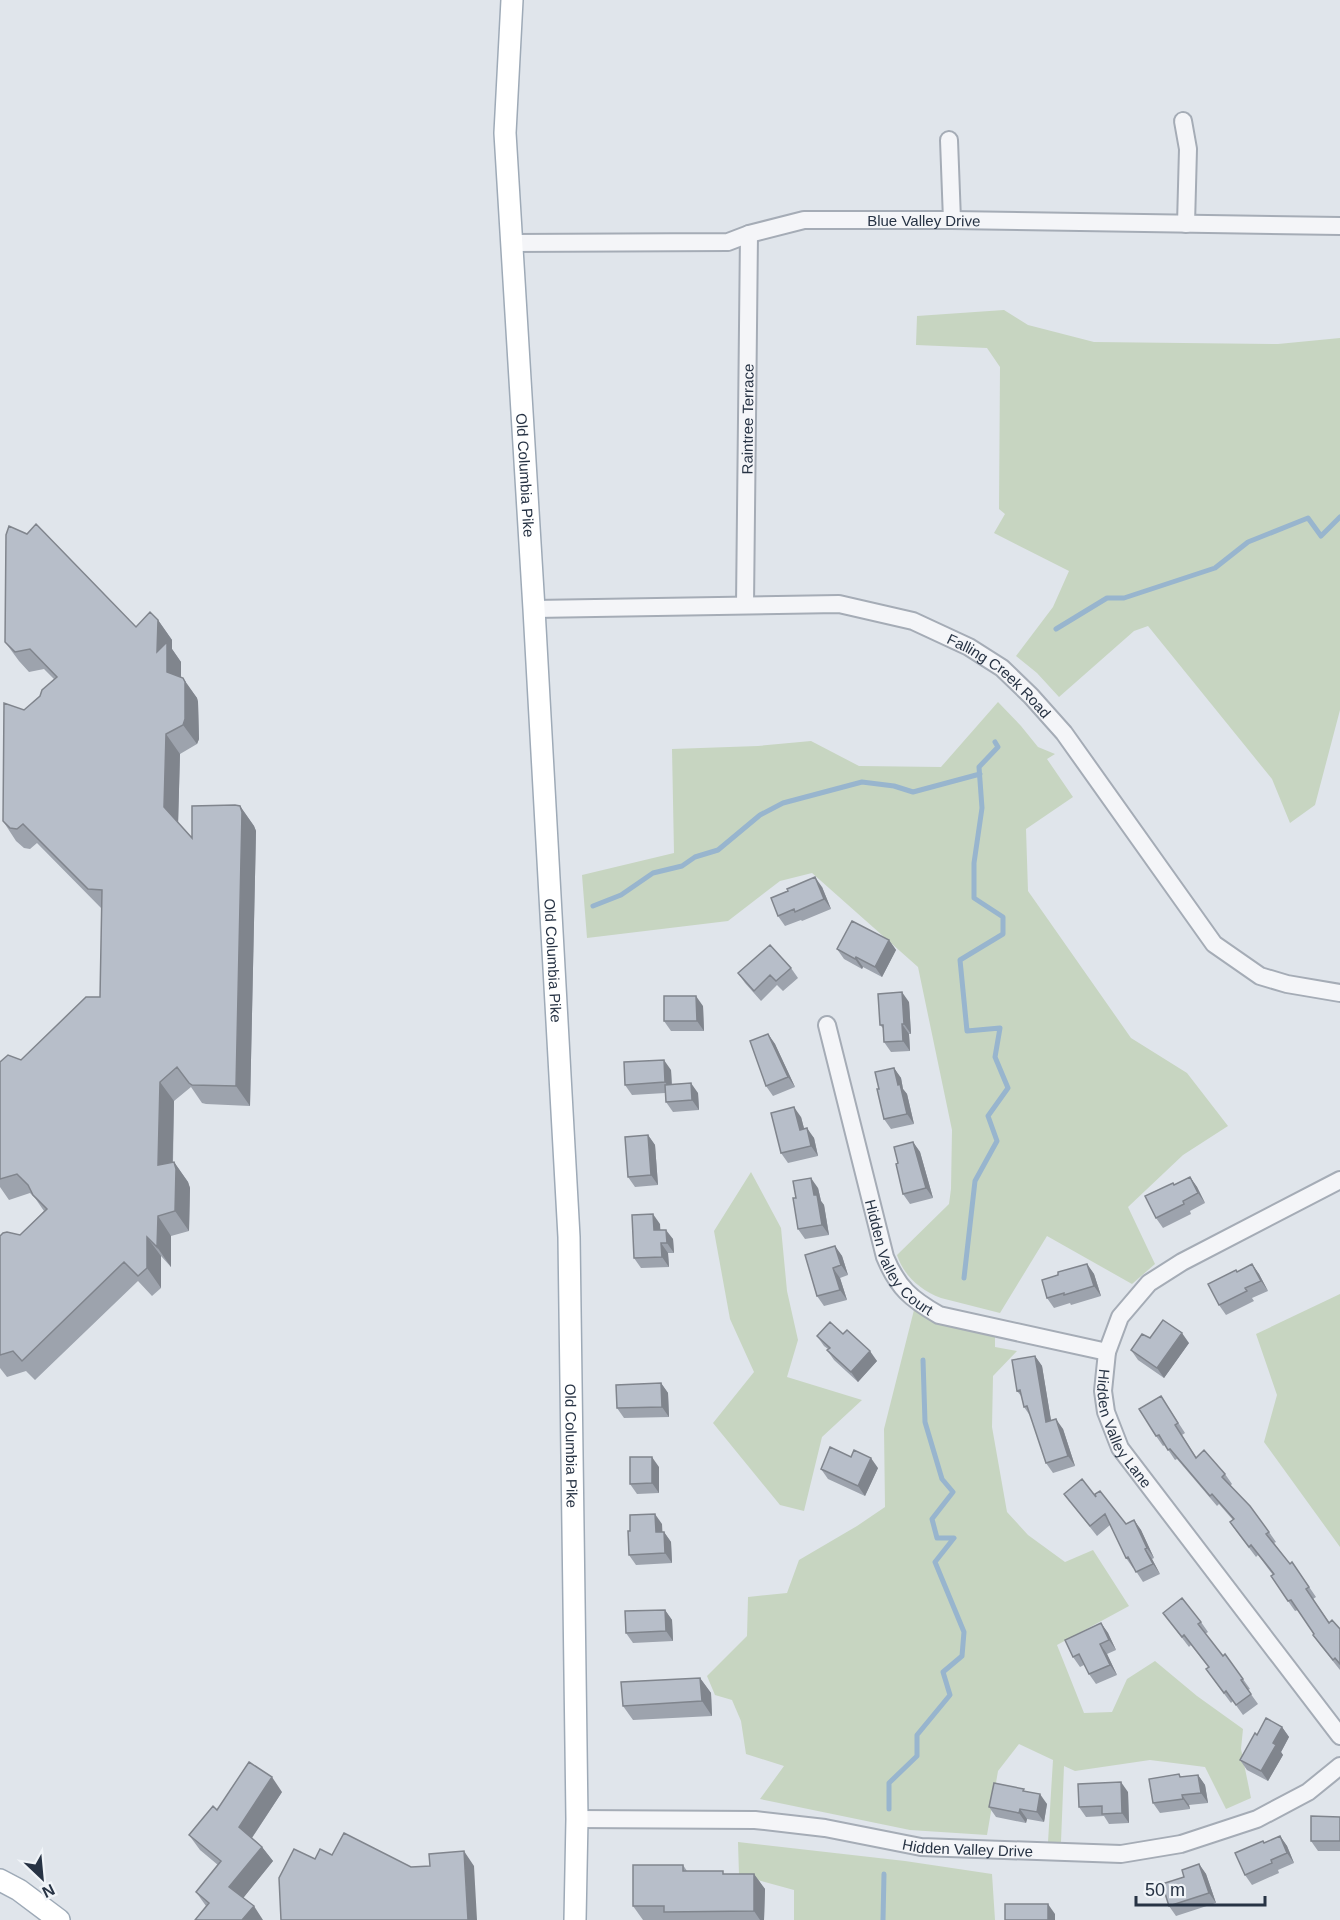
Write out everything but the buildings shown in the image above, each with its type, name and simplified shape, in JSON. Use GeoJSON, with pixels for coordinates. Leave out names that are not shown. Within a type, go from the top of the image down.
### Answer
{"type":"FeatureCollection","features":[{"type":"Feature","properties":{"kind":"main road","name":"Old Columbia Pike"},"geometry":{"type":"LineString","coordinates":[[512,0],[505,133],[569,1237],[577,1819],[575,1920]]}},
{"type":"Feature","properties":{"kind":"main road"},"geometry":{"type":"LineString","coordinates":[[0,1880],[19,1890],[59,1920]]}},
{"type":"Feature","properties":{"kind":"street"},"geometry":{"type":"LineString","coordinates":[[1183,121],[1188,149],[1186,224]]}},
{"type":"Feature","properties":{"kind":"street"},"geometry":{"type":"LineString","coordinates":[[949,140],[952,219]]}},
{"type":"Feature","properties":{"kind":"street","name":"Blue Valley Drive"},"geometry":{"type":"LineString","coordinates":[[511,243],[728,242],[749,234],[804,220],[952,219],[1340,226]]}},
{"type":"Feature","properties":{"kind":"street","name":"Raintree Terrace"},"geometry":{"type":"LineString","coordinates":[[745,605],[749,234]]}},
{"type":"Feature","properties":{"kind":"street","name":"Falling Creek Road"},"geometry":{"type":"LineString","coordinates":[[534,609],[839,604],[913,621],[969,647],[1002,668],[1064,733],[1214,944],[1260,976],[1287,984],[1340,993]]}},
{"type":"Feature","properties":{"kind":"street","name":"Hidden Valley Court"},"geometry":{"type":"LineString","coordinates":[[826,1025],[885,1257],[892,1274],[902,1287],[915,1302],[939,1315],[1107,1352]]}},
{"type":"Feature","properties":{"kind":"street","name":"Hidden Valley Lane"},"geometry":{"type":"LineString","coordinates":[[1340,1180],[1182,1262],[1149,1283],[1120,1317],[1107,1352],[1103,1391],[1106,1412],[1120,1448],[1340,1736]]}},
{"type":"Feature","properties":{"kind":"street","name":"Hidden Valley Drive"},"geometry":{"type":"LineString","coordinates":[[577,1819],[755,1820],[825,1828],[921,1847],[1121,1854],[1181,1844],[1257,1819],[1308,1792],[1340,1766]]}},
{"type":"Feature","properties":{"kind":"green space"},"geometry":{"type":"Polygon","coordinates":[[[1004,310],[1028,325],[1094,342],[1278,344],[1340,338],[1340,710],[1315,805],[1290,823],[1272,779],[1148,626],[1134,631],[1059,697],[1037,673],[1016,656],[1053,607],[1069,571],[994,533],[1005,514],[999,509],[1000,367],[987,348],[916,345],[917,316],[1004,310]]]}},
{"type":"Feature","properties":{"kind":"green space"},"geometry":{"type":"Polygon","coordinates":[[[998,702],[1038,747],[1055,754],[1047,759],[1073,797],[1026,829],[1028,891],[1131,1038],[1187,1073],[1228,1126],[1183,1155],[1128,1207],[1155,1264],[1132,1284],[1047,1236],[1000,1313],[941,1298],[926,1291],[908,1276],[897,1255],[949,1204],[951,1189],[952,1130],[918,967],[812,873],[780,881],[728,921],[587,938],[582,875],[674,853],[672,749],[758,746],[811,741],[859,766],[941,767],[998,702]]]}},
{"type":"Feature","properties":{"kind":"green space"},"geometry":{"type":"Polygon","coordinates":[[[751,1172],[781,1228],[787,1291],[798,1340],[787,1377],[862,1400],[822,1437],[804,1511],[780,1505],[713,1423],[754,1372],[730,1319],[714,1231],[751,1172]]]}},
{"type":"Feature","properties":{"kind":"green space"},"geometry":{"type":"Polygon","coordinates":[[[1340,1294],[1340,1547],[1264,1442],[1277,1395],[1256,1334],[1340,1294]]]}},
{"type":"Feature","properties":{"kind":"green space"},"geometry":{"type":"Polygon","coordinates":[[[914,1310],[924,1315],[995,1334],[995,1347],[1017,1351],[993,1376],[992,1427],[1007,1512],[1028,1535],[1065,1562],[1093,1550],[1129,1606],[1057,1645],[1084,1713],[1112,1712],[1127,1679],[1155,1661],[1197,1696],[1243,1729],[1241,1749],[1251,1798],[1226,1809],[1205,1767],[1150,1760],[1075,1771],[1064,1766],[1061,1842],[1048,1842],[1053,1760],[1019,1744],[998,1771],[987,1835],[910,1830],[760,1799],[784,1766],[746,1754],[741,1721],[732,1700],[715,1695],[707,1676],[747,1636],[748,1597],[787,1593],[799,1560],[885,1507],[884,1429],[914,1310]]]}},
{"type":"Feature","properties":{"kind":"green space"},"geometry":{"type":"Polygon","coordinates":[[[738,1842],[905,1861],[992,1874],[995,1920],[794,1920],[794,1890],[739,1875],[738,1842]]]}},
{"type":"Feature","properties":{"kind":"waterway"},"geometry":{"type":"LineString","coordinates":[[1056,629],[1107,598],[1124,598],[1215,568],[1248,542],[1308,518],[1321,536],[1340,517]]}},
{"type":"Feature","properties":{"kind":"waterway"},"geometry":{"type":"LineString","coordinates":[[964,1278],[975,1181],[997,1141],[988,1116],[1008,1088],[995,1057],[1000,1028],[967,1031],[960,960],[1003,934],[1003,917],[974,898],[974,863],[982,808],[979,767],[998,747],[995,742]]}},
{"type":"Feature","properties":{"kind":"waterway"},"geometry":{"type":"LineString","coordinates":[[593,906],[621,895],[653,873],[682,866],[695,857],[718,850],[760,815],[783,803],[862,782],[894,786],[913,792],[980,774]]}},
{"type":"Feature","properties":{"kind":"waterway"},"geometry":{"type":"LineString","coordinates":[[889,1809],[889,1783],[917,1756],[917,1735],[950,1695],[943,1672],[962,1656],[964,1632],[935,1562],[954,1538],[937,1538],[932,1519],[953,1492],[942,1479],[925,1422],[923,1360]]}},
{"type":"Feature","properties":{"kind":"waterway"},"geometry":{"type":"LineString","coordinates":[[883,1920],[884,1874]]}}]}
